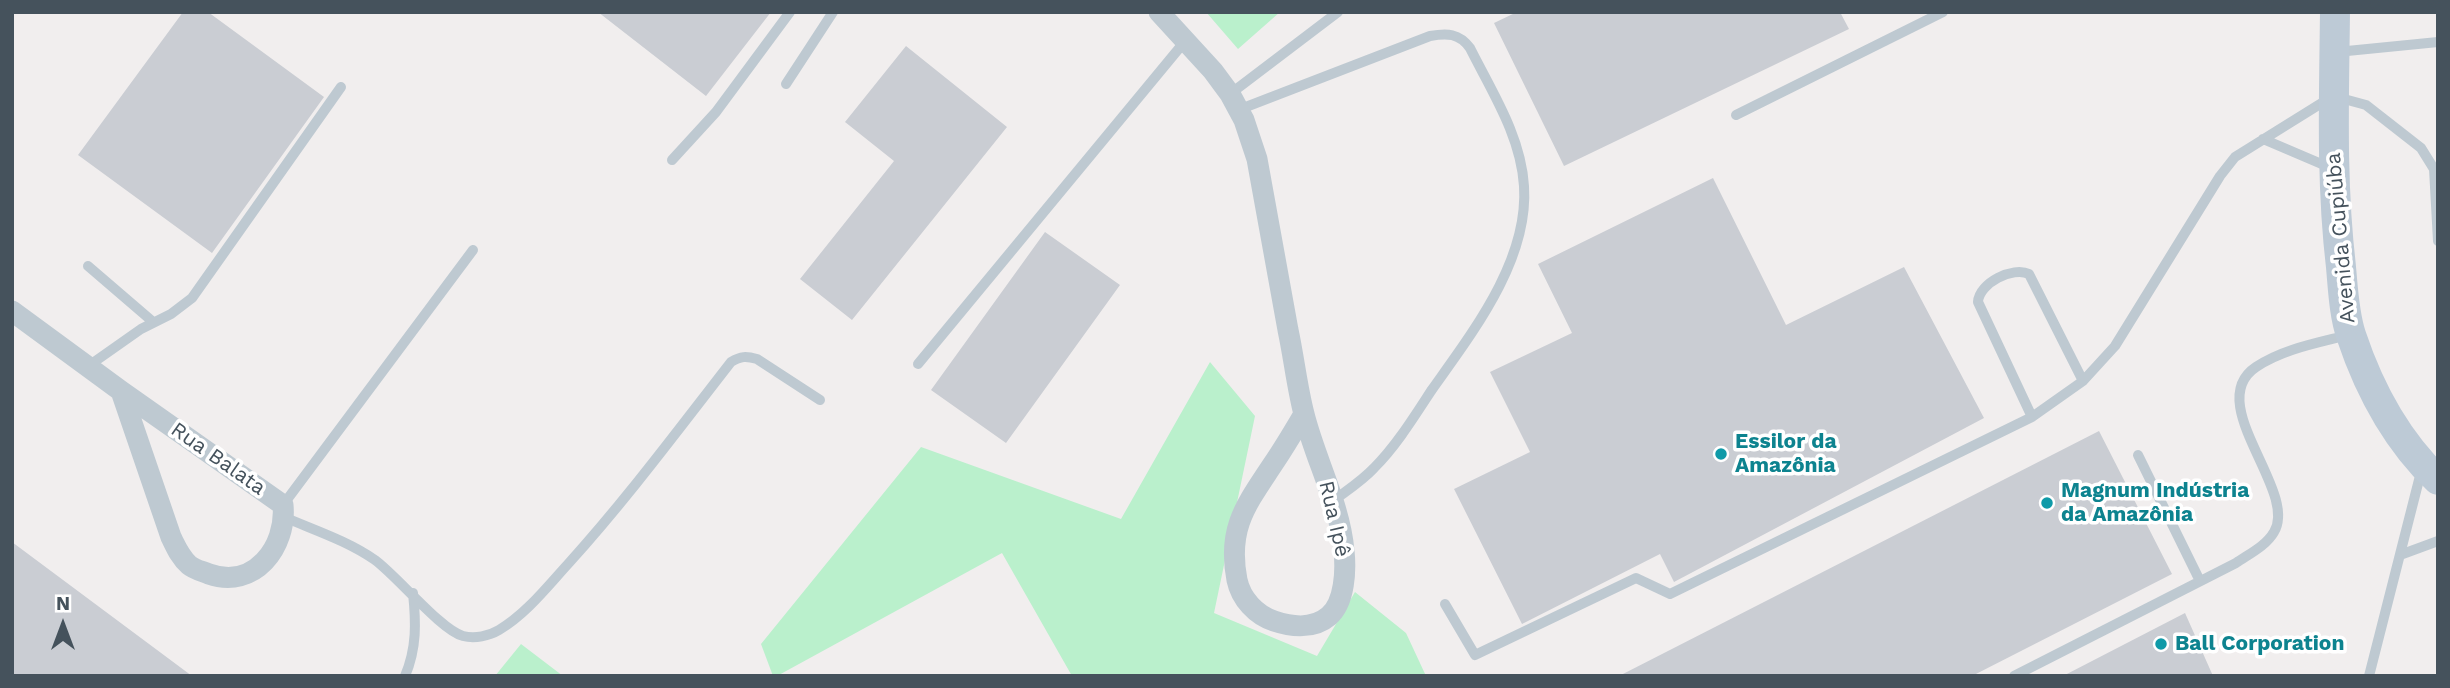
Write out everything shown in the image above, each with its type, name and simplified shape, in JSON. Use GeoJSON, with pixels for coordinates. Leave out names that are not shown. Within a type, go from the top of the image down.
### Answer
{"type":"FeatureCollection","features":[{"type":"Feature","properties":{"kind":"street","name":"Rua Ipê"},"geometry":{"type":"LineString","coordinates":[[1159,12],[1213,71],[1244,120],[1257,159],[1304,414],[1333,501],[1344,547],[1345,566],[1341,594],[1330,615],[1311,625],[1287,626],[1265,618],[1248,604],[1238,587],[1234,561],[1235,533],[1253,493],[1304,414]]}},
{"type":"Feature","properties":{"kind":"street","name":"Avenida Cupiúba"},"geometry":{"type":"LineString","coordinates":[[2335,12],[2333,96],[2337,236],[2351,334],[2397,434],[2430,473]]}},
{"type":"Feature","properties":{"kind":"street","name":"Rua Balata"},"geometry":{"type":"LineString","coordinates":[[12,311],[87,367],[121,391],[284,511],[276,549],[262,564],[245,574],[223,579],[192,568],[181,557],[171,537],[121,391]]}},
{"type":"Feature","properties":{"kind":"lane"},"geometry":{"type":"LineString","coordinates":[[673,160],[716,112],[790,12]]}},
{"type":"Feature","properties":{"kind":"lane"},"geometry":{"type":"LineString","coordinates":[[786,84],[832,12]]}},
{"type":"Feature","properties":{"kind":"lane"},"geometry":{"type":"LineString","coordinates":[[1234,102],[1338,12]]}},
{"type":"Feature","properties":{"kind":"lane"},"geometry":{"type":"LineString","coordinates":[[1736,115],[1942,12]]}},
{"type":"Feature","properties":{"kind":"lane"},"geometry":{"type":"LineString","coordinates":[[1234,102],[1445,33],[1464,39],[1470,48],[1511,129],[1521,158],[1524,188],[1521,224],[1508,269],[1485,312],[1405,430],[1375,467],[1333,501]]}},
{"type":"Feature","properties":{"kind":"lane"},"geometry":{"type":"LineString","coordinates":[[918,364],[1186,40]]}},
{"type":"Feature","properties":{"kind":"lane"},"geometry":{"type":"LineString","coordinates":[[2334,53],[2438,42]]}},
{"type":"Feature","properties":{"kind":"lane"},"geometry":{"type":"LineString","coordinates":[[87,367],[152,321],[171,314],[192,298],[341,87]]}},
{"type":"Feature","properties":{"kind":"lane"},"geometry":{"type":"LineString","coordinates":[[1445,604],[1475,655],[1636,578],[1670,594],[2032,417],[2083,381],[2115,346],[2220,176],[2235,157],[2333,96],[2366,105],[2421,148],[2434,169],[2438,241]]}},
{"type":"Feature","properties":{"kind":"lane"},"geometry":{"type":"LineString","coordinates":[[2263,139],[2334,170]]}},
{"type":"Feature","properties":{"kind":"lane"},"geometry":{"type":"LineString","coordinates":[[473,250],[284,511],[374,559],[447,627],[463,636],[480,637],[496,632],[535,600],[609,518],[731,362],[739,357],[757,359],[820,400]]}},
{"type":"Feature","properties":{"kind":"lane"},"geometry":{"type":"LineString","coordinates":[[88,266],[152,321]]}},
{"type":"Feature","properties":{"kind":"lane"},"geometry":{"type":"LineString","coordinates":[[2032,417],[1978,302],[1978,295],[1986,285],[2015,271],[2029,274],[2083,381]]}},
{"type":"Feature","properties":{"kind":"lane"},"geometry":{"type":"LineString","coordinates":[[2014,676],[2236,563],[2260,547],[2274,533],[2278,522],[2275,500],[2239,409],[2239,390],[2245,377],[2256,367],[2287,351],[2351,334]]}},
{"type":"Feature","properties":{"kind":"lane"},"geometry":{"type":"LineString","coordinates":[[2138,455],[2200,581]]}},
{"type":"Feature","properties":{"kind":"lane"},"geometry":{"type":"LineString","coordinates":[[2369,676],[2400,555],[2430,473]]}},
{"type":"Feature","properties":{"kind":"lane"},"geometry":{"type":"LineString","coordinates":[[2400,555],[2438,541]]}},
{"type":"Feature","properties":{"kind":"lane"},"geometry":{"type":"LineString","coordinates":[[405,676],[410,664],[416,624],[412,593]]}},
{"type":"Feature","properties":{"kind":"green space"},"geometry":{"type":"Polygon","coordinates":[[[1206,12],[1280,12],[1238,49],[1206,12]]]}},
{"type":"Feature","properties":{"kind":"green space"},"geometry":{"type":"Polygon","coordinates":[[[1210,362],[1255,416],[1214,613],[1317,656],[1355,592],[1406,633],[1426,676],[1072,676],[1002,553],[773,676],[761,644],[921,447],[1121,519],[1210,362]]]}},
{"type":"Feature","properties":{"kind":"green space"},"geometry":{"type":"Polygon","coordinates":[[[521,644],[563,676],[495,676],[521,644]]]}},
{"type":"Feature","properties":{"kind":"building"},"geometry":{"type":"Polygon","coordinates":[[[183,12],[208,12],[324,97],[212,253],[78,155],[183,12]]]}},
{"type":"Feature","properties":{"kind":"building"},"geometry":{"type":"Polygon","coordinates":[[[598,12],[771,12],[706,96],[598,12]]]}},
{"type":"Feature","properties":{"kind":"building"},"geometry":{"type":"Polygon","coordinates":[[[1517,12],[1840,12],[1849,29],[1564,166],[1494,23],[1517,12]]]}},
{"type":"Feature","properties":{"kind":"building"},"geometry":{"type":"Polygon","coordinates":[[[906,46],[1007,127],[852,320],[800,279],[894,161],[845,122],[906,46]]]}},
{"type":"Feature","properties":{"kind":"building","name":"Essilor da Amazônia"},"geometry":{"type":"Polygon","coordinates":[[[1713,178],[1786,325],[1904,267],[1984,418],[1674,582],[1660,554],[1522,624],[1454,489],[1530,452],[1490,372],[1572,333],[1538,264],[1713,178]]]}},
{"type":"Feature","properties":{"kind":"building"},"geometry":{"type":"Polygon","coordinates":[[[1045,232],[1120,285],[1006,443],[931,390],[1045,232]]]}},
{"type":"Feature","properties":{"kind":"building","name":"Magnum Indústria da Amazônia"},"geometry":{"type":"Polygon","coordinates":[[[2099,431],[2172,574],[1972,676],[1619,676],[2099,431]]]}},
{"type":"Feature","properties":{"kind":"building"},"geometry":{"type":"Polygon","coordinates":[[[12,542],[192,676],[12,676],[12,542]]]}},
{"type":"Feature","properties":{"kind":"building","name":"Ball Corporation"},"geometry":{"type":"Polygon","coordinates":[[[2185,613],[2213,676],[2063,676],[2185,613]]]}},
{"type":"Feature","properties":{"kind":"place","name":"Essilor da Amazônia"},"geometry":{"type":"Point","coordinates":[1721,454]}},
{"type":"Feature","properties":{"kind":"place","name":"Magnum Indústria da Amazônia"},"geometry":{"type":"Point","coordinates":[2047,503]}},
{"type":"Feature","properties":{"kind":"place","name":"Ball Corporation"},"geometry":{"type":"Point","coordinates":[2161,644]}}]}
